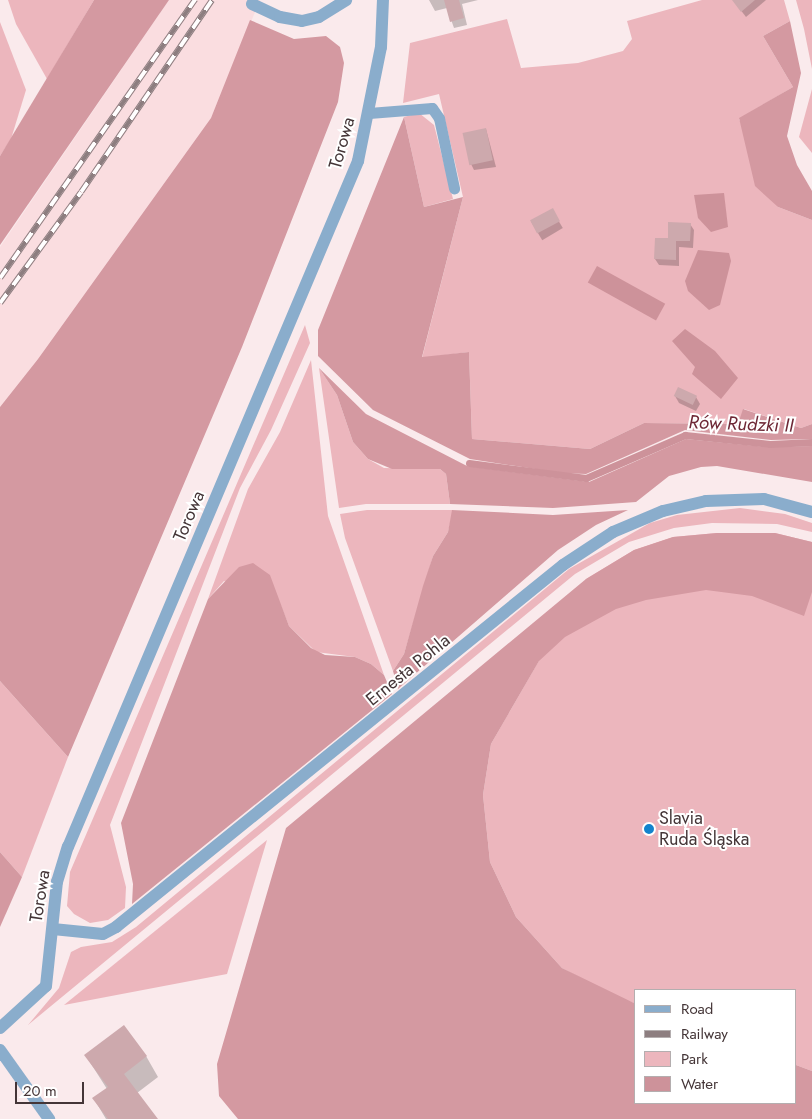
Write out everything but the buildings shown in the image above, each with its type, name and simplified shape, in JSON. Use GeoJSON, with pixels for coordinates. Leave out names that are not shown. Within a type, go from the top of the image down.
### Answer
{"type":"FeatureCollection","features":[{"type":"Feature","properties":{"kind":"street"},"geometry":{"type":"LineString","coordinates":[[252,4],[280,17],[302,21],[319,17],[346,0]]}},
{"type":"Feature","properties":{"kind":"street","name":"Torowa"},"geometry":{"type":"LineString","coordinates":[[0,1028],[46,986],[57,882],[68,847],[358,161],[381,47],[382,0]]}},
{"type":"Feature","properties":{"kind":"street","name":"Ernesta Pohla"},"geometry":{"type":"LineString","coordinates":[[53,929],[103,934],[116,927],[563,565],[613,532],[663,511],[706,501],[764,499],[812,512]]}},
{"type":"Feature","properties":{"kind":"street"},"geometry":{"type":"LineString","coordinates":[[0,1050],[49,1119]]}},
{"type":"Feature","properties":{"kind":"lane"},"geometry":{"type":"LineString","coordinates":[[369,113],[432,108],[438,118],[454,188]]}},
{"type":"Feature","properties":{"kind":"shaded area"},"geometry":{"type":"Polygon","coordinates":[[[94,0],[169,0],[0,245],[0,156],[94,0]]]}},
{"type":"Feature","properties":{"kind":"shaded area"},"geometry":{"type":"Polygon","coordinates":[[[169,0],[260,0],[211,118],[38,359],[0,407],[0,247],[169,0]]]}},
{"type":"Feature","properties":{"kind":"shaded area"},"geometry":{"type":"Polygon","coordinates":[[[250,20],[294,39],[326,36],[340,47],[344,63],[338,102],[242,347],[68,757],[0,681],[0,407],[38,359],[211,118],[250,20]]]}},
{"type":"Feature","properties":{"kind":"shaded area"},"geometry":{"type":"Polygon","coordinates":[[[790,21],[801,73],[787,136],[797,165],[812,191],[812,220],[778,207],[755,186],[739,118],[793,87],[763,36],[790,21]]]}},
{"type":"Feature","properties":{"kind":"shaded area"},"geometry":{"type":"Polygon","coordinates":[[[404,117],[424,207],[463,197],[422,357],[469,352],[472,439],[590,449],[644,423],[738,424],[743,409],[801,428],[812,424],[812,439],[771,440],[685,430],[586,474],[561,473],[470,459],[373,410],[318,356],[318,330],[404,117]]]}},
{"type":"Feature","properties":{"kind":"shaded area"},"geometry":{"type":"Polygon","coordinates":[[[319,368],[366,414],[467,466],[589,482],[686,439],[766,447],[812,446],[812,482],[717,466],[701,467],[669,476],[636,502],[553,508],[450,504],[446,474],[440,469],[392,469],[368,459],[353,442],[337,395],[319,368]]]}},
{"type":"Feature","properties":{"kind":"shaded area"},"geometry":{"type":"Polygon","coordinates":[[[452,510],[553,515],[628,510],[596,525],[558,550],[398,689],[393,671],[404,654],[433,556],[448,532],[452,510]]]}},
{"type":"Feature","properties":{"kind":"shaded area"},"geometry":{"type":"Polygon","coordinates":[[[717,533],[775,533],[812,542],[812,592],[804,616],[752,596],[706,590],[646,600],[616,609],[565,637],[539,661],[491,744],[483,795],[490,862],[516,917],[562,968],[634,1003],[634,1104],[797,1104],[797,1065],[812,1071],[812,1119],[238,1119],[219,1096],[217,1064],[286,828],[586,579],[634,550],[673,537],[717,533]]]}},
{"type":"Feature","properties":{"kind":"shaded area"},"geometry":{"type":"Polygon","coordinates":[[[253,563],[270,575],[289,626],[311,648],[325,655],[355,657],[371,664],[384,675],[392,694],[132,904],[133,884],[121,823],[208,599],[239,567],[253,563]]]}},
{"type":"Feature","properties":{"kind":"shaded area"},"geometry":{"type":"Polygon","coordinates":[[[0,852],[22,877],[0,927],[0,852]]]}},
{"type":"Feature","properties":{"kind":"green space"},"geometry":{"type":"Polygon","coordinates":[[[8,0],[94,0],[47,79],[16,24],[8,0]]]}},
{"type":"Feature","properties":{"kind":"green space"},"geometry":{"type":"Polygon","coordinates":[[[702,0],[784,0],[790,21],[763,36],[793,87],[739,119],[778,207],[812,220],[812,424],[801,428],[744,409],[739,424],[644,423],[590,449],[472,439],[469,352],[422,358],[463,197],[439,94],[403,103],[410,43],[507,19],[521,68],[578,63],[623,51],[632,39],[627,21],[702,0]]]}},
{"type":"Feature","properties":{"kind":"green space"},"geometry":{"type":"Polygon","coordinates":[[[796,0],[812,0],[812,69],[804,29],[796,0]]]}},
{"type":"Feature","properties":{"kind":"green space"},"geometry":{"type":"Polygon","coordinates":[[[0,22],[26,90],[11,139],[0,156],[0,22]]]}},
{"type":"Feature","properties":{"kind":"green space"},"geometry":{"type":"Polygon","coordinates":[[[812,89],[812,153],[799,137],[812,89]]]}},
{"type":"Feature","properties":{"kind":"green space"},"geometry":{"type":"Polygon","coordinates":[[[419,113],[434,125],[453,199],[424,207],[404,117],[419,113]]]}},
{"type":"Feature","properties":{"kind":"green space"},"geometry":{"type":"Polygon","coordinates":[[[305,325],[310,343],[271,430],[240,488],[110,825],[126,887],[125,908],[108,920],[90,923],[74,914],[67,906],[70,872],[305,325]]]}},
{"type":"Feature","properties":{"kind":"green space"},"geometry":{"type":"Polygon","coordinates":[[[311,360],[328,516],[384,675],[371,664],[355,657],[316,652],[289,626],[281,606],[224,581],[208,599],[248,489],[280,432],[311,360]]]}},
{"type":"Feature","properties":{"kind":"green space"},"geometry":{"type":"Polygon","coordinates":[[[319,368],[337,395],[353,442],[368,459],[384,468],[440,469],[446,474],[450,504],[366,504],[339,508],[319,368]]]}},
{"type":"Feature","properties":{"kind":"green space"},"geometry":{"type":"Polygon","coordinates":[[[740,508],[785,514],[812,523],[812,532],[777,524],[712,523],[674,528],[629,542],[575,574],[28,1025],[59,988],[71,952],[81,947],[112,942],[136,927],[569,569],[650,523],[677,515],[740,508]]]}},
{"type":"Feature","properties":{"kind":"green space"},"geometry":{"type":"Polygon","coordinates":[[[367,510],[452,510],[448,532],[433,556],[404,654],[393,671],[345,538],[340,514],[367,510]]]}},
{"type":"Feature","properties":{"kind":"green space","name":"Slavia Ruda Śląska"},"geometry":{"type":"Polygon","coordinates":[[[717,533],[775,533],[812,542],[812,1071],[797,1065],[797,989],[634,989],[634,1003],[611,994],[562,968],[516,917],[490,862],[483,795],[491,744],[586,579],[634,550],[673,537],[717,533]]]}},
{"type":"Feature","properties":{"kind":"green space"},"geometry":{"type":"Polygon","coordinates":[[[0,681],[68,757],[22,877],[0,852],[0,681]]]}},
{"type":"Feature","properties":{"kind":"green space"},"geometry":{"type":"Polygon","coordinates":[[[267,840],[227,974],[64,1005],[267,840]]]}},
{"type":"Feature","properties":{"kind":"water"},"geometry":{"type":"Polygon","coordinates":[[[724,193],[728,227],[711,232],[698,218],[694,195],[724,193]]]}},
{"type":"Feature","properties":{"kind":"water"},"geometry":{"type":"Polygon","coordinates":[[[698,250],[729,253],[731,261],[720,305],[709,310],[688,291],[685,281],[698,250]]]}},
{"type":"Feature","properties":{"kind":"water"},"geometry":{"type":"Polygon","coordinates":[[[597,266],[665,304],[656,320],[588,283],[597,266]]]}},
{"type":"Feature","properties":{"kind":"water"},"geometry":{"type":"Polygon","coordinates":[[[685,329],[715,351],[738,378],[721,399],[692,374],[695,367],[672,341],[685,329]]]}},
{"type":"Feature","properties":{"kind":"waterway","name":"Rów Rudzki II"},"geometry":{"type":"LineString","coordinates":[[469,463],[586,478],[685,435],[770,444],[812,442]]}},
{"type":"Feature","properties":{"kind":"railway"},"geometry":{"type":"LineString","coordinates":[[0,278],[195,0]]}},
{"type":"Feature","properties":{"kind":"railway"},"geometry":{"type":"LineString","coordinates":[[0,303],[81,192],[212,0]]}},
{"type":"Feature","properties":{"kind":"place","name":"Slavia Ruda Śląska"},"geometry":{"type":"Point","coordinates":[649,829]}}]}
